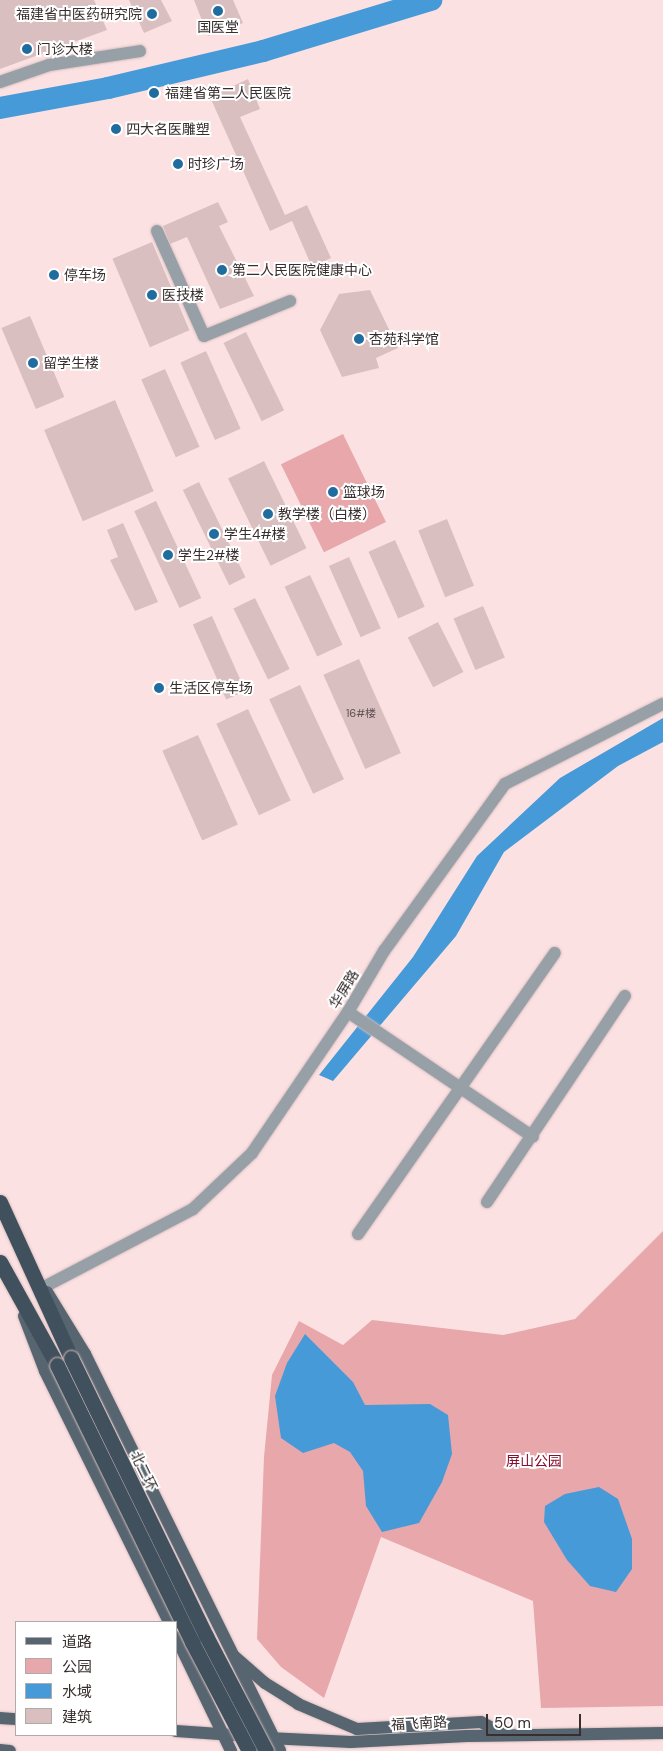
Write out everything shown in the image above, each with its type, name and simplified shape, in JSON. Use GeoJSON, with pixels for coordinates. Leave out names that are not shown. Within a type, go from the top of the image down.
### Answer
{"type":"FeatureCollection","features":[{"type":"Feature","properties":{"kind":"highway","name":"北二环"},"geometry":{"type":"LineString","coordinates":[[0,1202],[30,1263],[72,1358],[206,1636],[270,1745]]}},
{"type":"Feature","properties":{"kind":"highway"},"geometry":{"type":"LineString","coordinates":[[0,1262],[17,1297],[57,1365],[192,1642],[249,1751]]}},
{"type":"Feature","properties":{"kind":"main road"},"geometry":{"type":"LineString","coordinates":[[30,1263],[85,1354],[230,1653],[270,1745],[280,1751]]}},
{"type":"Feature","properties":{"kind":"main road"},"geometry":{"type":"LineString","coordinates":[[17,1297],[44,1371],[168,1621]]}},
{"type":"Feature","properties":{"kind":"main road"},"geometry":{"type":"LineString","coordinates":[[130,1541],[161,1621]]}},
{"type":"Feature","properties":{"kind":"main road"},"geometry":{"type":"LineString","coordinates":[[162,1609],[200,1590]]}},
{"type":"Feature","properties":{"kind":"main road"},"geometry":{"type":"LineString","coordinates":[[178,1641],[211,1704],[221,1733],[231,1751]]}},
{"type":"Feature","properties":{"kind":"main road"},"geometry":{"type":"LineString","coordinates":[[230,1653],[265,1683],[298,1704],[357,1729],[482,1722],[504,1735]]}},
{"type":"Feature","properties":{"kind":"main road"},"geometry":{"type":"LineString","coordinates":[[0,1718],[15,1719]]}},
{"type":"Feature","properties":{"kind":"main road","name":"福飞南路"},"geometry":{"type":"LineString","coordinates":[[178,1731],[221,1733],[270,1745],[504,1735],[663,1733]]}},
{"type":"Feature","properties":{"kind":"main road"},"geometry":{"type":"LineString","coordinates":[[0,1750],[10,1751]]}},
{"type":"Feature","properties":{"kind":"street"},"geometry":{"type":"LineString","coordinates":[[0,82],[49,65],[140,51]]}},
{"type":"Feature","properties":{"kind":"street"},"geometry":{"type":"LineString","coordinates":[[157,230],[204,336],[290,300]]}},
{"type":"Feature","properties":{"kind":"street","name":"华屏路"},"geometry":{"type":"LineString","coordinates":[[44,1287],[193,1209],[252,1153],[348,1012],[384,951],[505,784],[663,704]]}},
{"type":"Feature","properties":{"kind":"street"},"geometry":{"type":"LineString","coordinates":[[358,1234],[555,953]]}},
{"type":"Feature","properties":{"kind":"street"},"geometry":{"type":"LineString","coordinates":[[487,1202],[533,1137],[625,996]]}},
{"type":"Feature","properties":{"kind":"street"},"geometry":{"type":"LineString","coordinates":[[348,1012],[533,1137]]}},
{"type":"Feature","properties":{"kind":"green space","name":"篮球场"},"geometry":{"type":"Polygon","coordinates":[[[343,434],[386,522],[324,552],[281,464],[343,434]]]}},
{"type":"Feature","properties":{"kind":"green space","name":"屏山公园"},"geometry":{"type":"Polygon","coordinates":[[[663,1231],[663,1706],[541,1708],[533,1601],[381,1537],[324,1698],[281,1667],[257,1639],[264,1457],[272,1375],[299,1321],[343,1345],[372,1320],[503,1335],[575,1319],[663,1231]]]}},
{"type":"Feature","properties":{"kind":"water"},"geometry":{"type":"Polygon","coordinates":[[[663,718],[663,742],[618,766],[504,852],[456,936],[333,1081],[319,1075],[413,957],[477,856],[560,778],[663,718]]]}},
{"type":"Feature","properties":{"kind":"water"},"geometry":{"type":"Polygon","coordinates":[[[305,1334],[353,1382],[365,1405],[430,1404],[448,1415],[452,1454],[442,1482],[419,1523],[382,1532],[366,1506],[363,1471],[350,1452],[334,1443],[303,1453],[281,1438],[275,1396],[287,1363],[305,1334]]]}},
{"type":"Feature","properties":{"kind":"water"},"geometry":{"type":"Polygon","coordinates":[[[599,1487],[618,1499],[632,1539],[632,1569],[616,1592],[590,1586],[567,1560],[544,1522],[545,1506],[565,1494],[599,1487]]]}},
{"type":"Feature","properties":{"kind":"building","name":"门诊大楼"},"geometry":{"type":"Polygon","coordinates":[[[0,0],[94,0],[107,30],[0,69],[0,0]]]}},
{"type":"Feature","properties":{"kind":"building","name":"福建省中医药研究院"},"geometry":{"type":"Polygon","coordinates":[[[129,0],[161,0],[172,21],[144,33],[129,0]]]}},
{"type":"Feature","properties":{"kind":"building","name":"国医堂"},"geometry":{"type":"Polygon","coordinates":[[[194,0],[233,0],[243,23],[208,36],[194,0]]]}},
{"type":"Feature","properties":{"kind":"building"},"geometry":{"type":"Polygon","coordinates":[[[248,79],[260,109],[240,117],[285,215],[307,205],[331,258],[312,267],[292,221],[270,231],[210,97],[248,79]]]}},
{"type":"Feature","properties":{"kind":"building","name":"第二人民医院健康中心"},"geometry":{"type":"Polygon","coordinates":[[[218,202],[228,222],[219,226],[254,296],[220,309],[187,237],[170,244],[163,226],[218,202]]]}},
{"type":"Feature","properties":{"kind":"building","name":"医技楼"},"geometry":{"type":"Polygon","coordinates":[[[152,242],[190,330],[150,347],[112,259],[152,242]]]}},
{"type":"Feature","properties":{"kind":"building","name":"杏苑科学馆"},"geometry":{"type":"Polygon","coordinates":[[[370,290],[398,348],[376,358],[379,368],[342,377],[320,330],[339,294],[370,290]]]}},
{"type":"Feature","properties":{"kind":"building","name":"留学生楼"},"geometry":{"type":"Polygon","coordinates":[[[30,316],[64,397],[36,409],[1,328],[30,316]]]}},
{"type":"Feature","properties":{"kind":"building"},"geometry":{"type":"Polygon","coordinates":[[[246,332],[284,410],[262,421],[224,343],[246,332]]]}},
{"type":"Feature","properties":{"kind":"building"},"geometry":{"type":"Polygon","coordinates":[[[206,351],[241,429],[215,440],[180,362],[206,351]]]}},
{"type":"Feature","properties":{"kind":"building"},"geometry":{"type":"Polygon","coordinates":[[[165,369],[200,447],[176,457],[141,380],[165,369]]]}},
{"type":"Feature","properties":{"kind":"building"},"geometry":{"type":"Polygon","coordinates":[[[115,400],[154,491],[83,521],[44,430],[115,400]]]}},
{"type":"Feature","properties":{"kind":"building","name":"教学楼（白楼）"},"geometry":{"type":"Polygon","coordinates":[[[264,461],[307,548],[271,566],[228,479],[264,461]]]}},
{"type":"Feature","properties":{"kind":"building","name":"学生4#楼"},"geometry":{"type":"Polygon","coordinates":[[[199,482],[245,577],[229,585],[183,490],[199,482]]]}},
{"type":"Feature","properties":{"kind":"building","name":"学生2#楼"},"geometry":{"type":"Polygon","coordinates":[[[156,501],[201,598],[179,608],[134,511],[156,501]]]}},
{"type":"Feature","properties":{"kind":"building"},"geometry":{"type":"Polygon","coordinates":[[[447,519],[474,586],[445,597],[418,531],[447,519]]]}},
{"type":"Feature","properties":{"kind":"building"},"geometry":{"type":"Polygon","coordinates":[[[123,523],[158,602],[135,611],[110,560],[118,557],[107,530],[123,523]]]}},
{"type":"Feature","properties":{"kind":"building"},"geometry":{"type":"Polygon","coordinates":[[[395,540],[425,607],[398,618],[369,552],[395,540]]]}},
{"type":"Feature","properties":{"kind":"building"},"geometry":{"type":"Polygon","coordinates":[[[349,557],[381,628],[361,637],[329,566],[349,557]]]}},
{"type":"Feature","properties":{"kind":"building"},"geometry":{"type":"Polygon","coordinates":[[[310,575],[343,645],[317,657],[285,587],[310,575]]]}},
{"type":"Feature","properties":{"kind":"building"},"geometry":{"type":"Polygon","coordinates":[[[255,598],[290,669],[268,680],[233,609],[255,598]]]}},
{"type":"Feature","properties":{"kind":"building"},"geometry":{"type":"Polygon","coordinates":[[[483,606],[505,658],[475,670],[454,619],[483,606]]]}},
{"type":"Feature","properties":{"kind":"building"},"geometry":{"type":"Polygon","coordinates":[[[212,616],[245,691],[226,699],[193,625],[212,616]]]}},
{"type":"Feature","properties":{"kind":"building"},"geometry":{"type":"Polygon","coordinates":[[[438,622],[463,672],[433,687],[408,637],[438,622]]]}},
{"type":"Feature","properties":{"kind":"building"},"geometry":{"type":"Polygon","coordinates":[[[359,659],[401,753],[365,769],[323,675],[359,659]]]}},
{"type":"Feature","properties":{"kind":"building"},"geometry":{"type":"Polygon","coordinates":[[[300,685],[344,779],[313,794],[269,699],[300,685]]]}},
{"type":"Feature","properties":{"kind":"building"},"geometry":{"type":"Polygon","coordinates":[[[248,709],[291,801],[259,815],[216,724],[248,709]]]}},
{"type":"Feature","properties":{"kind":"building"},"geometry":{"type":"Polygon","coordinates":[[[198,735],[238,825],[202,840],[162,751],[198,735]]]}},
{"type":"Feature","properties":{"kind":"waterway"},"geometry":{"type":"LineString","coordinates":[[0,108],[108,88],[263,51],[431,0]]}},
{"type":"Feature","properties":{"kind":"place","name":"国医堂"},"geometry":{"type":"Point","coordinates":[218,11]}},
{"type":"Feature","properties":{"kind":"place","name":"福建省中医药研究院"},"geometry":{"type":"Point","coordinates":[152,14]}},
{"type":"Feature","properties":{"kind":"place","name":"门诊大楼"},"geometry":{"type":"Point","coordinates":[27,49]}},
{"type":"Feature","properties":{"kind":"place","name":"福建省第二人民医院"},"geometry":{"type":"Point","coordinates":[154,93]}},
{"type":"Feature","properties":{"kind":"place","name":"四大名医雕塑"},"geometry":{"type":"Point","coordinates":[116,129]}},
{"type":"Feature","properties":{"kind":"place","name":"时珍广场"},"geometry":{"type":"Point","coordinates":[178,164]}},
{"type":"Feature","properties":{"kind":"place","name":"第二人民医院健康中心"},"geometry":{"type":"Point","coordinates":[222,270]}},
{"type":"Feature","properties":{"kind":"place","name":"停车场"},"geometry":{"type":"Point","coordinates":[54,275]}},
{"type":"Feature","properties":{"kind":"place","name":"医技楼"},"geometry":{"type":"Point","coordinates":[152,295]}},
{"type":"Feature","properties":{"kind":"place","name":"杏苑科学馆"},"geometry":{"type":"Point","coordinates":[359,339]}},
{"type":"Feature","properties":{"kind":"place","name":"留学生楼"},"geometry":{"type":"Point","coordinates":[33,363]}},
{"type":"Feature","properties":{"kind":"place","name":"篮球场"},"geometry":{"type":"Point","coordinates":[333,492]}},
{"type":"Feature","properties":{"kind":"place","name":"教学楼（白楼）"},"geometry":{"type":"Point","coordinates":[268,514]}},
{"type":"Feature","properties":{"kind":"place","name":"学生4#楼"},"geometry":{"type":"Point","coordinates":[214,534]}},
{"type":"Feature","properties":{"kind":"place","name":"学生2#楼"},"geometry":{"type":"Point","coordinates":[168,555]}},
{"type":"Feature","properties":{"kind":"place","name":"生活区停车场"},"geometry":{"type":"Point","coordinates":[159,688]}}]}
